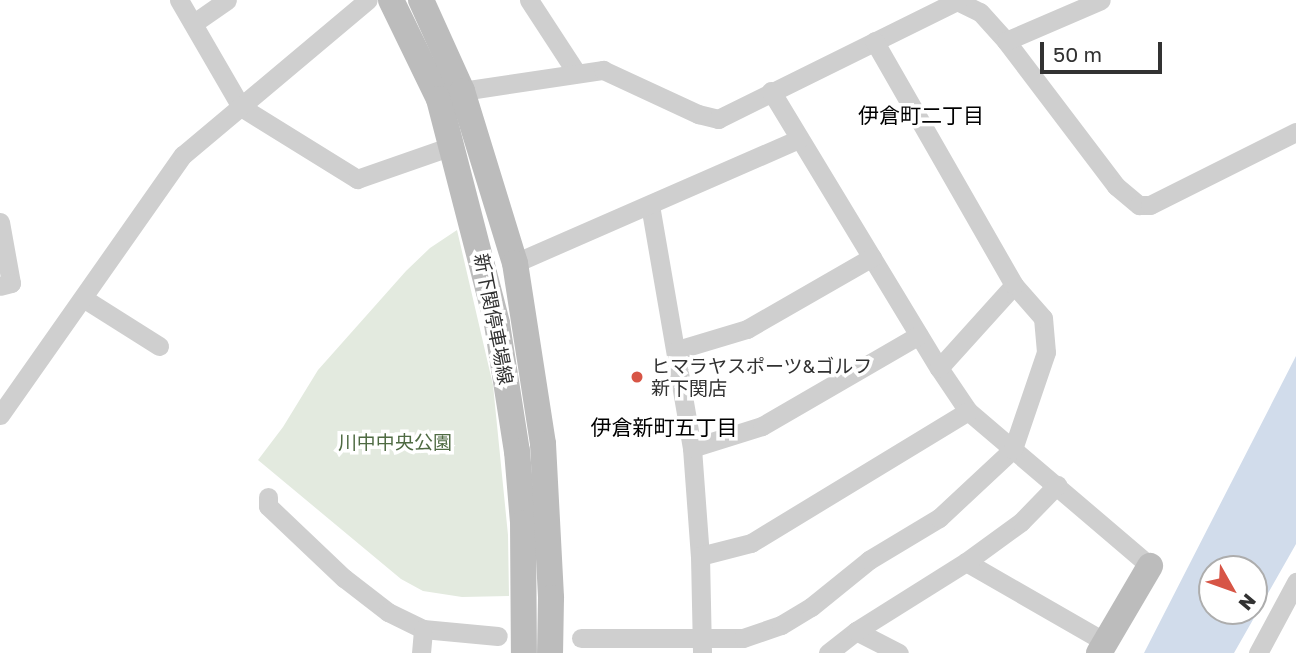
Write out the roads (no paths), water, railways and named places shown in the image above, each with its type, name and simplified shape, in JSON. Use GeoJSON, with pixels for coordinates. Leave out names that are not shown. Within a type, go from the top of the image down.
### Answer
{"type":"FeatureCollection","features":[{"type":"Feature","properties":{"kind":"main road","name":"新下関停車場線"},"geometry":{"type":"LineString","coordinates":[[391,0],[439,99],[497,324],[517,451],[523,523],[524,653]]}},
{"type":"Feature","properties":{"kind":"main road","name":"新下関停車場線"},"geometry":{"type":"LineString","coordinates":[[421,0],[462,91],[515,263],[542,444],[551,598],[551,653]]}},
{"type":"Feature","properties":{"kind":"main road"},"geometry":{"type":"LineString","coordinates":[[1102,648],[1150,566]]}},
{"type":"Feature","properties":{"kind":"street"},"geometry":{"type":"LineString","coordinates":[[179,0],[241,107],[358,179],[452,146]]}},
{"type":"Feature","properties":{"kind":"street"},"geometry":{"type":"LineString","coordinates":[[194,23],[227,0]]}},
{"type":"Feature","properties":{"kind":"street"},"geometry":{"type":"LineString","coordinates":[[4,401],[83,298],[183,155],[368,0]]}},
{"type":"Feature","properties":{"kind":"street"},"geometry":{"type":"LineString","coordinates":[[529,0],[576,72]]}},
{"type":"Feature","properties":{"kind":"street"},"geometry":{"type":"LineString","coordinates":[[1006,41],[1101,0]]}},
{"type":"Feature","properties":{"kind":"street"},"geometry":{"type":"LineString","coordinates":[[462,91],[603,70],[698,114],[718,119],[957,1],[980,12],[1006,41],[1116,186],[1139,205],[1150,205],[1296,132]]}},
{"type":"Feature","properties":{"kind":"street"},"geometry":{"type":"LineString","coordinates":[[581,638],[702,645],[743,638],[781,625],[801,613],[869,560],[939,518],[1013,449],[1046,352],[1043,318],[1014,285],[874,41]]}},
{"type":"Feature","properties":{"kind":"street"},"geometry":{"type":"LineString","coordinates":[[771,91],[939,368],[968,411],[1150,566]]}},
{"type":"Feature","properties":{"kind":"street"},"geometry":{"type":"LineString","coordinates":[[515,263],[799,139]]}},
{"type":"Feature","properties":{"kind":"street"},"geometry":{"type":"LineString","coordinates":[[650,205],[692,448],[700,556],[702,645]]}},
{"type":"Feature","properties":{"kind":"street"},"geometry":{"type":"LineString","coordinates":[[0,225],[11,283],[0,286]]}},
{"type":"Feature","properties":{"kind":"street"},"geometry":{"type":"LineString","coordinates":[[677,350],[747,329],[872,257]]}},
{"type":"Feature","properties":{"kind":"street"},"geometry":{"type":"LineString","coordinates":[[939,368],[1014,285]]}},
{"type":"Feature","properties":{"kind":"street"},"geometry":{"type":"LineString","coordinates":[[83,298],[159,346]]}},
{"type":"Feature","properties":{"kind":"street"},"geometry":{"type":"LineString","coordinates":[[692,448],[762,426],[919,335]]}},
{"type":"Feature","properties":{"kind":"street"},"geometry":{"type":"LineString","coordinates":[[700,556],[751,543],[968,411]]}},
{"type":"Feature","properties":{"kind":"street"},"geometry":{"type":"LineString","coordinates":[[828,653],[856,631],[966,562],[1021,522],[1057,485]]}},
{"type":"Feature","properties":{"kind":"street"},"geometry":{"type":"LineString","coordinates":[[268,497],[268,506],[344,578],[388,612],[423,629],[498,636]]}},
{"type":"Feature","properties":{"kind":"street"},"geometry":{"type":"LineString","coordinates":[[966,562],[1102,648]]}},
{"type":"Feature","properties":{"kind":"street"},"geometry":{"type":"LineString","coordinates":[[1258,653],[1296,583]]}},
{"type":"Feature","properties":{"kind":"street"},"geometry":{"type":"LineString","coordinates":[[421,653],[423,629]]}},
{"type":"Feature","properties":{"kind":"street"},"geometry":{"type":"LineString","coordinates":[[856,631],[900,653]]}},
{"type":"Feature","properties":{"kind":"water"},"geometry":{"type":"Polygon","coordinates":[[[1296,356],[1296,544],[1268,593],[1268,555],[1198,555],[1198,625],[1250,625],[1234,653],[1144,653],[1296,356]]]}},
{"type":"Feature","properties":{"kind":"place","name":"ヒマラヤスポーツ&ゴルフ 新下関店"},"geometry":{"type":"Point","coordinates":[637,377]}},
{"type":"Feature","properties":{"kind":"district","name":"伊倉町二丁目"},"geometry":{"type":"Point","coordinates":[921,115]}},
{"type":"Feature","properties":{"kind":"district","name":"伊倉新町五丁目"},"geometry":{"type":"Point","coordinates":[664,427]}},
{"type":"Feature","properties":{"kind":"park label","name":"川中中央公園"},"geometry":{"type":"Point","coordinates":[395,442]}}]}
